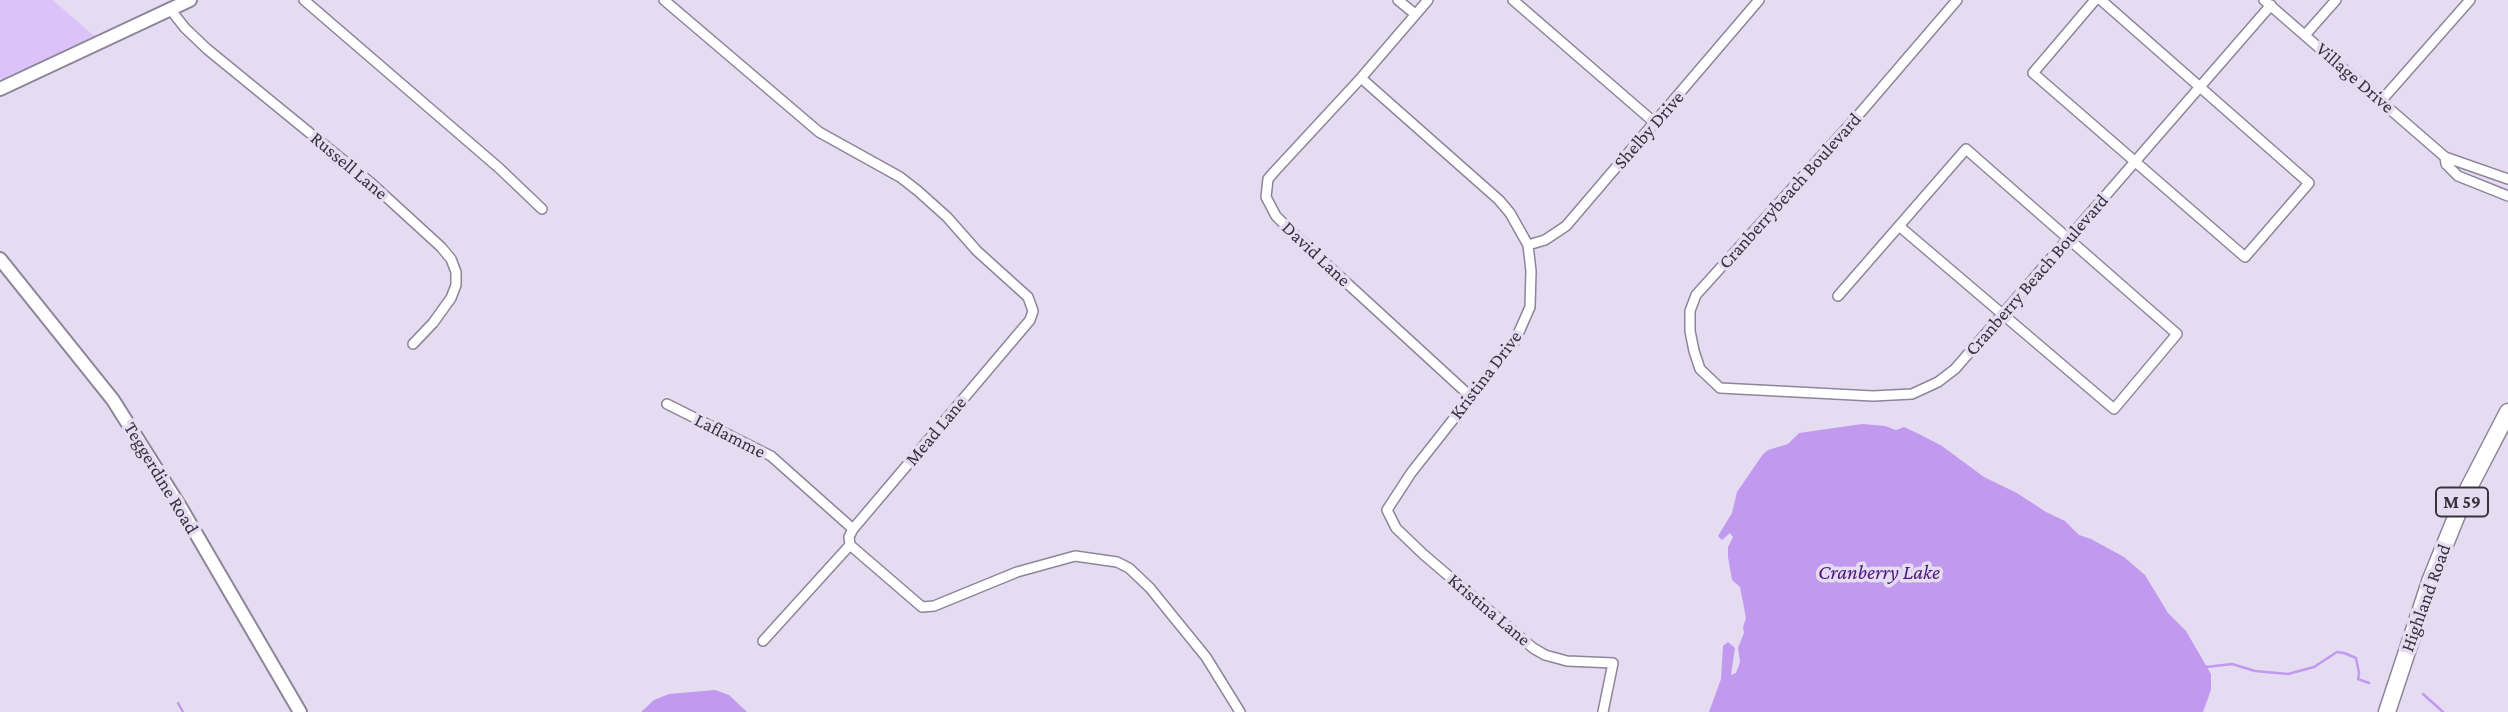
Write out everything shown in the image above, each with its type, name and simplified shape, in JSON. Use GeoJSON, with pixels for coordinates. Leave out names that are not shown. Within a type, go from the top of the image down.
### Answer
{"type":"FeatureCollection","features":[{"type":"Feature","properties":{"kind":"highway","name":"Highland Road"},"geometry":{"type":"LineString","coordinates":[[2387,712],[2431,579],[2465,495],[2508,412]]}},
{"type":"Feature","properties":{"kind":"street"},"geometry":{"type":"LineString","coordinates":[[0,89],[190,0]]}},
{"type":"Feature","properties":{"kind":"street"},"geometry":{"type":"LineString","coordinates":[[304,0],[499,168],[542,209]]}},
{"type":"Feature","properties":{"kind":"street","name":"Mead Lane"},"geometry":{"type":"LineString","coordinates":[[664,0],[819,132],[900,177],[918,191],[947,217],[977,251],[1028,297],[1032,311],[1030,320],[853,529],[849,545]]}},
{"type":"Feature","properties":{"kind":"street"},"geometry":{"type":"LineString","coordinates":[[1398,0],[1415,14]]}},
{"type":"Feature","properties":{"kind":"street","name":"David Lane"},"geometry":{"type":"LineString","coordinates":[[1429,0],[1268,179],[1266,197],[1276,216],[1300,240],[1470,396]]}},
{"type":"Feature","properties":{"kind":"street"},"geometry":{"type":"LineString","coordinates":[[1513,0],[1655,123]]}},
{"type":"Feature","properties":{"kind":"street","name":"Shelby Drive"},"geometry":{"type":"LineString","coordinates":[[1528,246],[1545,240],[1566,226],[1759,0]]}},
{"type":"Feature","properties":{"kind":"street","name":"Cranberrybeach Boulevard"},"geometry":{"type":"LineString","coordinates":[[1730,390],[1720,388],[1700,369],[1690,331],[1690,312],[1696,295],[1853,122],[1957,0]]}},
{"type":"Feature","properties":{"kind":"street"},"geometry":{"type":"LineString","coordinates":[[2095,0],[2033,73],[2245,257],[2309,183],[2101,0]]}},
{"type":"Feature","properties":{"kind":"street"},"geometry":{"type":"LineString","coordinates":[[2305,36],[2336,0]]}},
{"type":"Feature","properties":{"kind":"street"},"geometry":{"type":"LineString","coordinates":[[2381,101],[2470,0]]}},
{"type":"Feature","properties":{"kind":"street","name":"Cranberry Beach Boulevard"},"geometry":{"type":"LineString","coordinates":[[1730,390],[1873,396],[1912,394],[1938,382],[1955,369],[2003,314],[2200,87],[2268,3]]}},
{"type":"Feature","properties":{"kind":"street","name":"Village Drive"},"geometry":{"type":"LineString","coordinates":[[2268,3],[2445,157],[2508,179]]}},
{"type":"Feature","properties":{"kind":"street","name":"Russell Lane"},"geometry":{"type":"LineString","coordinates":[[170,9],[207,49],[371,183],[451,259],[456,272],[452,298],[413,344]]}},
{"type":"Feature","properties":{"kind":"street","name":"Kristina Drive"},"geometry":{"type":"LineString","coordinates":[[1361,78],[1499,200],[1510,213],[1528,246],[1531,271],[1530,307],[1516,341],[1470,396],[1390,502],[1388,513]]}},
{"type":"Feature","properties":{"kind":"street"},"geometry":{"type":"LineString","coordinates":[[1838,296],[1966,149],[2176,334],[2114,409],[1899,226]]}},
{"type":"Feature","properties":{"kind":"street","name":"Village Drive"},"geometry":{"type":"LineString","coordinates":[[2445,157],[2446,164],[2458,176],[2508,196]]}},
{"type":"Feature","properties":{"kind":"street","name":"Teggerdine Road"},"geometry":{"type":"LineString","coordinates":[[0,259],[113,400],[181,508],[300,712]]}},
{"type":"Feature","properties":{"kind":"street","name":"Laflamme"},"geometry":{"type":"LineString","coordinates":[[667,404],[771,456],[853,529]]}},
{"type":"Feature","properties":{"kind":"street","name":"Kristina Lane"},"geometry":{"type":"LineString","coordinates":[[1388,513],[1396,528],[1423,554],[1533,648],[1545,655],[1567,661],[1613,663],[1603,712]]}},
{"type":"Feature","properties":{"kind":"street"},"geometry":{"type":"LineString","coordinates":[[763,641],[849,545],[922,607],[934,606],[1017,572],[1075,556],[1117,562],[1129,568],[1150,588],[1206,657],[1240,712]]}},
{"type":"Feature","properties":{"kind":"shaded area"},"geometry":{"type":"Polygon","coordinates":[[[0,0],[53,0],[94,36],[2,80],[0,0]]]}},
{"type":"Feature","properties":{"kind":"water","name":"Cranberry Lake"},"geometry":{"type":"Polygon","coordinates":[[[1862,424],[1896,430],[1904,427],[1919,434],[1942,446],[1984,477],[2065,521],[2079,535],[2124,557],[2145,575],[2168,613],[2186,631],[2211,674],[2211,690],[2203,712],[1709,712],[1721,679],[1723,646],[1728,642],[1735,648],[1731,675],[1736,673],[1740,662],[1738,648],[1746,618],[1740,587],[1732,580],[1728,557],[1728,547],[1733,537],[1730,533],[1722,540],[1718,536],[1732,513],[1737,492],[1763,454],[1788,444],[1799,433],[1862,424]]]}},
{"type":"Feature","properties":{"kind":"water"},"geometry":{"type":"Polygon","coordinates":[[[715,690],[729,695],[747,712],[641,712],[654,700],[669,694],[715,690]]]}},
{"type":"Feature","properties":{"kind":"waterway"},"geometry":{"type":"LineString","coordinates":[[2206,667],[2232,664],[2255,671],[2288,674],[2314,667],[2337,652],[2356,658],[2358,679],[2369,683]]}},
{"type":"Feature","properties":{"kind":"waterway"},"geometry":{"type":"LineString","coordinates":[[2423,694],[2443,712]]}},
{"type":"Feature","properties":{"kind":"waterway"},"geometry":{"type":"LineString","coordinates":[[178,703],[183,712]]}}]}
